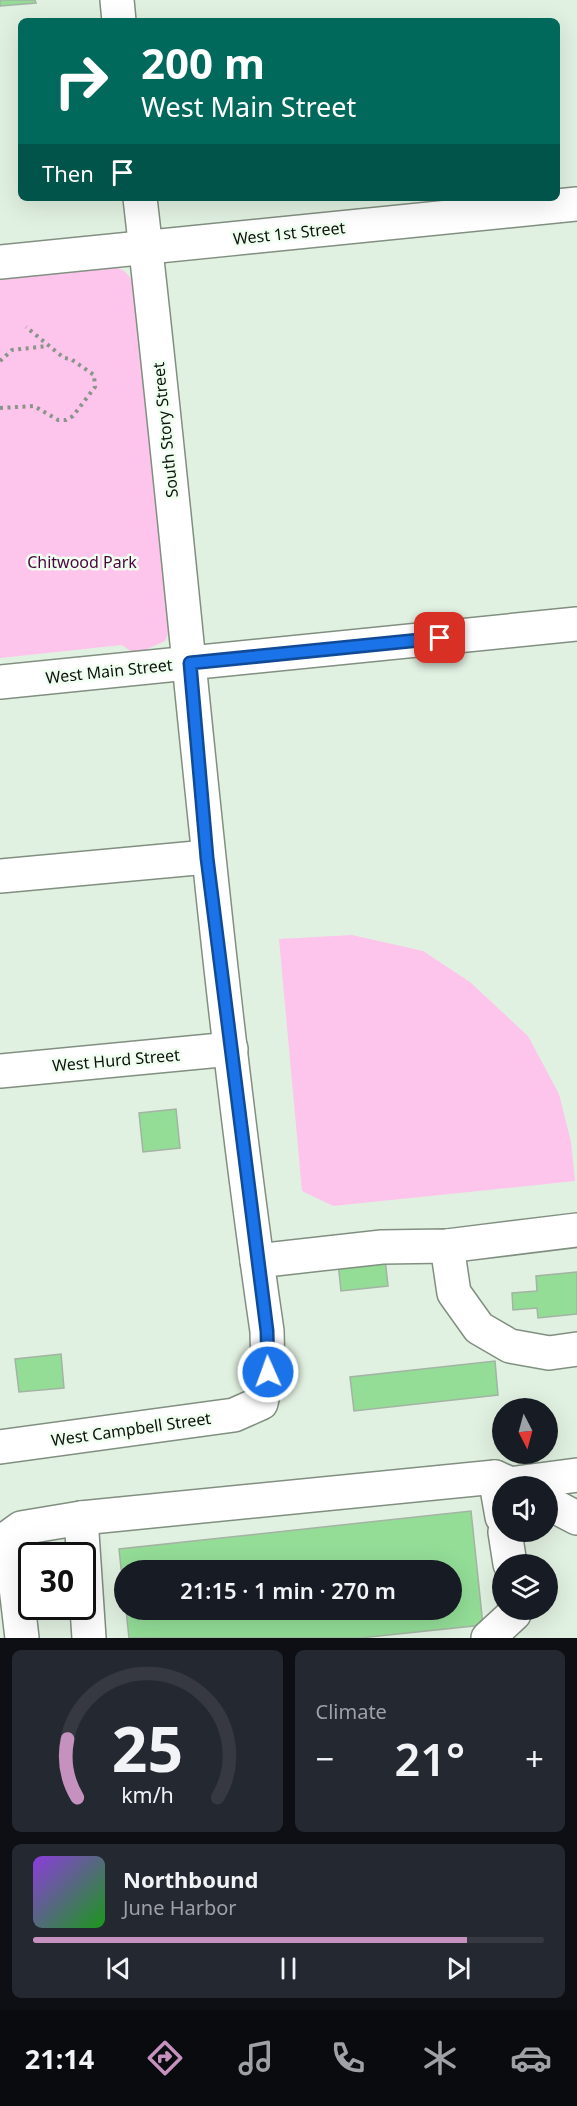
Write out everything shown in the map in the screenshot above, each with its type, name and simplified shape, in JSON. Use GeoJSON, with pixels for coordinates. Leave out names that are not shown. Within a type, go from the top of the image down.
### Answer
{"type":"FeatureCollection","features":[{"type":"Feature","properties":{"kind":"street"},"geometry":{"type":"LineString","coordinates":[[117,0],[119,18]]}},
{"type":"Feature","properties":{"kind":"street","name":"South Story Street"},"geometry":{"type":"LineString","coordinates":[[140,201],[190,663],[207,858],[267,1331],[268,1372],[261,1403]]}},
{"type":"Feature","properties":{"kind":"street","name":"West 1st Street"},"geometry":{"type":"LineString","coordinates":[[0,262],[577,204]]}},
{"type":"Feature","properties":{"kind":"street","name":"West Main Street"},"geometry":{"type":"LineString","coordinates":[[0,682],[577,624]]}},
{"type":"Feature","properties":{"kind":"street"},"geometry":{"type":"LineString","coordinates":[[0,876],[207,858]]}},
{"type":"Feature","properties":{"kind":"street","name":"West Hurd Street"},"geometry":{"type":"LineString","coordinates":[[0,1071],[231,1049]]}},
{"type":"Feature","properties":{"kind":"street"},"geometry":{"type":"LineString","coordinates":[[257,1261],[382,1247],[447,1245],[577,1230]]}},
{"type":"Feature","properties":{"kind":"street"},"geometry":{"type":"LineString","coordinates":[[447,1245],[454,1293],[479,1328],[510,1346],[549,1353],[577,1349]]}},
{"type":"Feature","properties":{"kind":"street","name":"West Campbell Street"},"geometry":{"type":"LineString","coordinates":[[0,1447],[234,1414],[261,1403]]}},
{"type":"Feature","properties":{"kind":"street"},"geometry":{"type":"LineString","coordinates":[[558,1477],[577,1475]]}},
{"type":"Feature","properties":{"kind":"street"},"geometry":{"type":"LineString","coordinates":[[22,1638],[10,1536],[21,1528],[81,1518],[492,1483]]}},
{"type":"Feature","properties":{"kind":"street"},"geometry":{"type":"LineString","coordinates":[[558,1508],[577,1518]]}},
{"type":"Feature","properties":{"kind":"street"},"geometry":{"type":"LineString","coordinates":[[81,1518],[89,1638]]}},
{"type":"Feature","properties":{"kind":"street"},"geometry":{"type":"LineString","coordinates":[[488,1638],[508,1620]]}},
{"type":"Feature","properties":{"kind":"path"},"geometry":{"type":"LineString","coordinates":[[0,408],[34,406],[58,420],[73,416],[95,387],[94,375],[71,358],[64,358],[26,327]]}},
{"type":"Feature","properties":{"kind":"path"},"geometry":{"type":"LineString","coordinates":[[0,361],[12,350],[49,345]]}},
{"type":"Feature","properties":{"kind":"green space","name":"Chitwood Park"},"geometry":{"type":"Polygon","coordinates":[[[113,266],[127,274],[135,289],[171,628],[165,641],[145,650],[132,652],[122,645],[0,658],[0,275],[113,266]]]}},
{"type":"Feature","properties":{"kind":"green space"},"geometry":{"type":"Polygon","coordinates":[[[352,935],[423,951],[470,982],[528,1036],[559,1094],[571,1142],[575,1181],[333,1206],[302,1191],[279,939],[352,935]]]}},
{"type":"Feature","properties":{"kind":"building"},"geometry":{"type":"Polygon","coordinates":[[[0,0],[35,0],[36,3],[0,6],[0,0]]]}},
{"type":"Feature","properties":{"kind":"building"},"geometry":{"type":"Polygon","coordinates":[[[176,1109],[180,1148],[143,1152],[139,1113],[176,1109]]]}},
{"type":"Feature","properties":{"kind":"building"},"geometry":{"type":"Polygon","coordinates":[[[385,1258],[388,1286],[341,1291],[338,1262],[385,1258]]]}},
{"type":"Feature","properties":{"kind":"building"},"geometry":{"type":"Polygon","coordinates":[[[577,1272],[577,1314],[538,1318],[537,1308],[513,1310],[512,1293],[537,1291],[536,1276],[577,1272]]]}},
{"type":"Feature","properties":{"kind":"building"},"geometry":{"type":"Polygon","coordinates":[[[61,1354],[64,1388],[19,1392],[15,1359],[61,1354]]]}},
{"type":"Feature","properties":{"kind":"building"},"geometry":{"type":"Polygon","coordinates":[[[495,1361],[498,1395],[354,1411],[350,1377],[495,1361]]]}},
{"type":"Feature","properties":{"kind":"building"},"geometry":{"type":"Polygon","coordinates":[[[471,1511],[483,1625],[360,1638],[129,1638],[127,1620],[462,1620],[462,1560],[120,1560],[119,1549],[471,1511]]]}},
{"type":"Feature","properties":{"kind":"route"},"geometry":{"type":"LineString","coordinates":[[268,1372],[267,1331],[207,858],[190,663],[440,638]]}}]}
